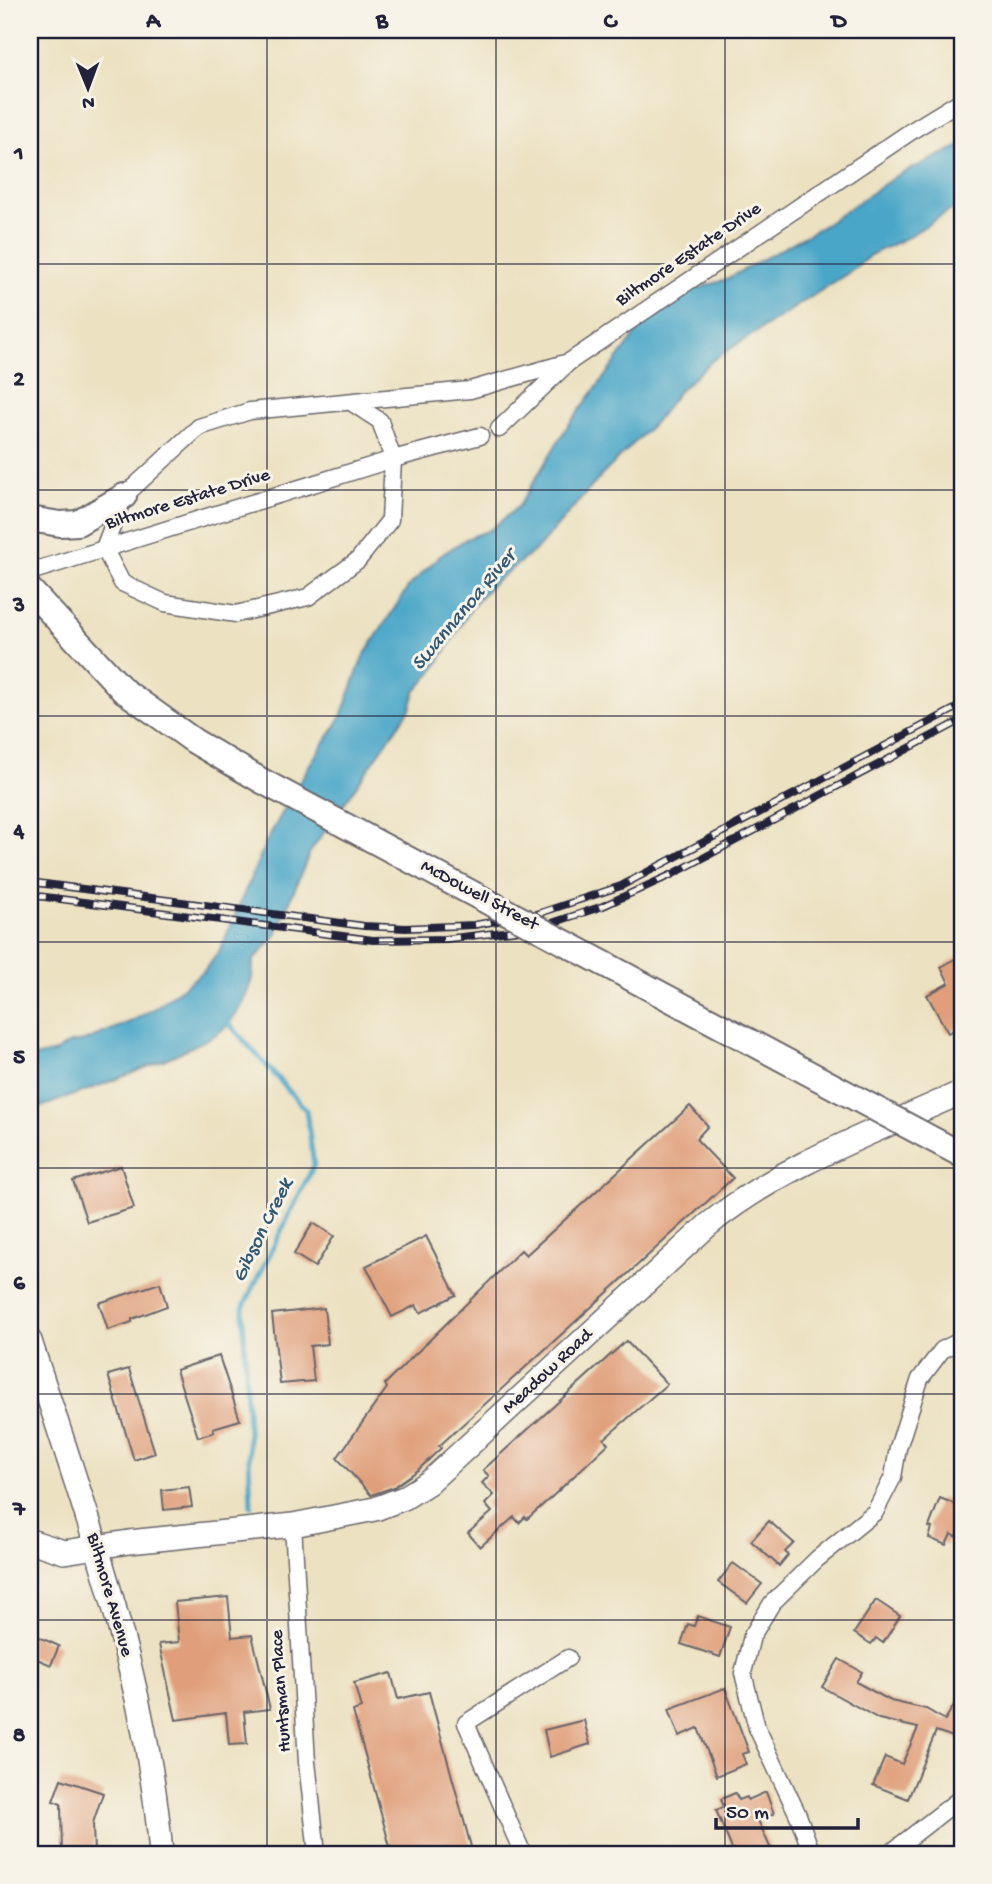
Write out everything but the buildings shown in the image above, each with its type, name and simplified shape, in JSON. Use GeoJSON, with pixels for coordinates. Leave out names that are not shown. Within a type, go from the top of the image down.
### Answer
{"type":"FeatureCollection","features":[{"type":"Feature","properties":{"kind":"main road"},"geometry":{"type":"LineString","coordinates":[[30,519],[60,524],[78,523],[124,496]]}},
{"type":"Feature","properties":{"kind":"main road","name":"McDowell Street"},"geometry":{"type":"LineString","coordinates":[[30,590],[123,690],[194,741],[262,781],[962,1156]]}},
{"type":"Feature","properties":{"kind":"main road","name":"Meadow Road"},"geometry":{"type":"LineString","coordinates":[[30,1541],[64,1552],[293,1525],[374,1509],[404,1498],[428,1483],[734,1204],[801,1166],[962,1092]]}},
{"type":"Feature","properties":{"kind":"main road","name":"Biltmore Avenue"},"geometry":{"type":"LineString","coordinates":[[30,1341],[96,1547],[140,1707],[162,1854]]}},
{"type":"Feature","properties":{"kind":"street","name":"Biltmore Estate Drive"},"geometry":{"type":"LineString","coordinates":[[499,429],[569,362],[913,130],[962,100]]}},
{"type":"Feature","properties":{"kind":"street"},"geometry":{"type":"LineString","coordinates":[[351,402],[380,421],[393,459],[390,520],[358,559],[309,597],[236,614],[165,604],[122,583],[104,548],[124,496],[199,427],[250,411],[470,390],[569,362]]}},
{"type":"Feature","properties":{"kind":"street","name":"Biltmore Estate Drive"},"geometry":{"type":"LineString","coordinates":[[30,572],[393,459],[480,436]]}},
{"type":"Feature","properties":{"kind":"street"},"geometry":{"type":"LineString","coordinates":[[811,1854],[798,1815],[757,1728],[743,1674],[752,1636],[772,1603],[817,1559],[875,1512],[893,1477],[898,1448],[920,1379],[942,1350],[962,1340]]}},
{"type":"Feature","properties":{"kind":"street","name":"Huntsman Place"},"geometry":{"type":"LineString","coordinates":[[293,1525],[307,1762],[317,1854]]}},
{"type":"Feature","properties":{"kind":"street"},"geometry":{"type":"LineString","coordinates":[[523,1854],[467,1723],[568,1658]]}},
{"type":"Feature","properties":{"kind":"street"},"geometry":{"type":"LineString","coordinates":[[889,1854],[962,1797]]}},
{"type":"Feature","properties":{"kind":"water","name":"Swannanoa River"},"geometry":{"type":"Polygon","coordinates":[[[962,145],[962,203],[906,238],[870,255],[856,268],[713,360],[680,390],[654,423],[602,475],[537,549],[492,584],[472,607],[434,670],[415,692],[410,709],[309,854],[276,935],[253,961],[250,987],[234,1017],[224,1028],[216,1035],[151,1065],[30,1111],[30,1058],[56,1052],[70,1043],[84,1041],[130,1022],[155,1008],[203,972],[220,950],[267,840],[310,764],[340,719],[363,657],[409,586],[440,556],[466,539],[490,530],[519,506],[565,430],[662,299],[725,280],[825,225],[896,176],[962,145]]]}},
{"type":"Feature","properties":{"kind":"waterway","name":"Gibson Creek"},"geometry":{"type":"LineString","coordinates":[[224,1018],[306,1110],[314,1165],[243,1308],[251,1506]]}},
{"type":"Feature","properties":{"kind":"railway"},"geometry":{"type":"LineString","coordinates":[[30,882],[364,926],[406,928],[474,925],[537,914],[621,886],[962,705]]}},
{"type":"Feature","properties":{"kind":"railway"},"geometry":{"type":"LineString","coordinates":[[30,895],[373,940],[445,939],[520,930],[552,923],[603,906],[673,874],[962,720]]}}]}
